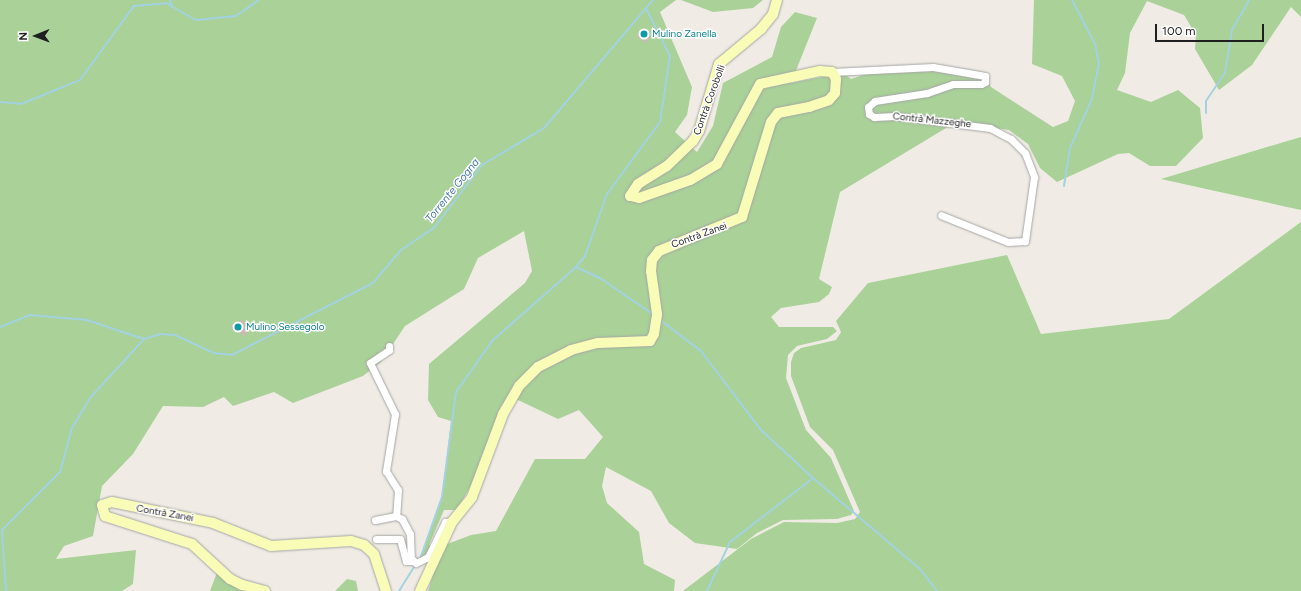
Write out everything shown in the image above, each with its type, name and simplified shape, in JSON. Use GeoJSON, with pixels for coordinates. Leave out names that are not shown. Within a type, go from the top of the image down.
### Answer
{"type":"FeatureCollection","features":[{"type":"Feature","properties":{"kind":"street","name":"Contrà Corobolli"},"geometry":{"type":"LineString","coordinates":[[777,0],[773,14],[761,29],[719,64],[699,131],[693,141],[667,166],[638,184],[630,196],[639,198],[690,180],[717,164],[760,84],[820,71],[832,72]]}},
{"type":"Feature","properties":{"kind":"street","name":"Contrà Mazzeghe"},"geometry":{"type":"LineString","coordinates":[[832,72],[934,67],[985,76],[985,82],[980,84],[953,84],[927,93],[876,101],[868,107],[869,114],[874,116],[895,116],[990,128],[1011,139],[1025,153],[1034,177],[1025,241],[1008,242],[941,215]]}},
{"type":"Feature","properties":{"kind":"street","name":"Contrà Zanei"},"geometry":{"type":"LineString","coordinates":[[420,591],[452,522],[472,497],[510,398],[538,367],[571,350],[598,343],[650,341],[657,317],[651,271],[652,260],[659,251],[742,217],[771,122],[778,113],[829,100],[835,93],[836,79],[832,72]]}},
{"type":"Feature","properties":{"kind":"street"},"geometry":{"type":"LineString","coordinates":[[389,346],[389,350],[370,363],[395,414],[386,471],[397,488],[396,516]]}},
{"type":"Feature","properties":{"kind":"street","name":"Contrà Zanei"},"geometry":{"type":"LineString","coordinates":[[265,591],[242,585],[230,579],[192,544],[105,516],[102,505],[112,502],[212,522],[271,546],[351,541],[364,545],[374,554],[386,591]]}},
{"type":"Feature","properties":{"kind":"street"},"geometry":{"type":"LineString","coordinates":[[375,520],[396,516],[402,519],[410,534],[412,561],[406,561],[400,539],[376,539]]}},
{"type":"Feature","properties":{"kind":"street","name":"Contrà Zanei"},"geometry":{"type":"LineString","coordinates":[[412,561],[416,563],[426,560],[445,522],[452,522]]}},
{"type":"Feature","properties":{"kind":"green space"},"geometry":{"type":"Polygon","coordinates":[[[0,0],[676,0],[660,12],[692,87],[687,115],[675,132],[697,152],[713,126],[723,83],[772,57],[781,27],[795,12],[817,18],[791,83],[843,73],[851,79],[872,72],[932,69],[985,74],[991,87],[1053,127],[1068,121],[1075,101],[1062,76],[1032,64],[1034,0],[1301,0],[1301,17],[1291,7],[1252,65],[1219,90],[1195,49],[1196,35],[1184,15],[1147,1],[1130,33],[1125,73],[1117,90],[1151,102],[1178,90],[1200,108],[1203,138],[1176,166],[1150,166],[1129,153],[1118,154],[1057,182],[1040,168],[1028,144],[1009,130],[956,122],[840,192],[819,279],[832,287],[829,294],[819,302],[781,308],[771,317],[779,327],[833,327],[837,331],[827,339],[797,346],[788,355],[786,378],[806,430],[831,458],[854,511],[851,515],[837,519],[783,520],[757,533],[737,549],[695,543],[669,523],[651,491],[606,467],[602,486],[607,503],[639,532],[644,564],[675,580],[674,591],[428,591],[442,546],[471,535],[496,531],[535,459],[585,459],[603,437],[579,410],[558,419],[518,400],[501,406],[475,478],[457,510],[444,510],[429,545],[438,546],[419,562],[442,497],[451,421],[438,417],[428,400],[429,364],[525,283],[532,271],[524,231],[478,258],[464,289],[405,326],[381,362],[363,376],[293,403],[274,392],[233,406],[224,397],[203,407],[163,406],[133,454],[102,486],[93,536],[64,546],[56,559],[136,550],[133,584],[122,591],[0,591],[0,0]]]}},
{"type":"Feature","properties":{"kind":"green space"},"geometry":{"type":"Polygon","coordinates":[[[681,0],[763,0],[753,8],[713,12],[681,0]]]}},
{"type":"Feature","properties":{"kind":"green space"},"geometry":{"type":"Polygon","coordinates":[[[1301,137],[1301,210],[1161,179],[1274,145],[1301,137]]]}},
{"type":"Feature","properties":{"kind":"green space"},"geometry":{"type":"Polygon","coordinates":[[[1301,222],[1301,591],[683,591],[751,539],[784,522],[837,523],[855,519],[860,512],[833,450],[810,427],[791,376],[791,362],[794,353],[801,348],[836,340],[841,332],[836,321],[868,283],[1007,255],[1041,334],[1169,319],[1301,222]]]}},
{"type":"Feature","properties":{"kind":"green space"},"geometry":{"type":"Polygon","coordinates":[[[218,570],[246,591],[210,591],[218,570]]]}},
{"type":"Feature","properties":{"kind":"green space"},"geometry":{"type":"Polygon","coordinates":[[[347,579],[356,581],[358,591],[335,591],[347,579]]]}},
{"type":"Feature","properties":{"kind":"building","name":"Mulino Zanella"},"geometry":{"type":"Polygon","coordinates":[[[642,30],[651,36],[646,43],[637,37],[642,30]]]}},
{"type":"Feature","properties":{"kind":"building","name":"Mulino Sessegolo"},"geometry":{"type":"Polygon","coordinates":[[[243,319],[248,334],[242,336],[238,328],[234,331],[230,326],[243,319]]]}},
{"type":"Feature","properties":{"kind":"waterway"},"geometry":{"type":"LineString","coordinates":[[170,0],[172,7]]}},
{"type":"Feature","properties":{"kind":"waterway"},"geometry":{"type":"LineString","coordinates":[[0,102],[21,104],[80,80],[134,6],[166,3],[196,20],[236,16],[259,0]]}},
{"type":"Feature","properties":{"kind":"waterway","name":"Torrente Gogna"},"geometry":{"type":"LineString","coordinates":[[144,339],[160,334],[175,335],[214,353],[232,355],[373,283],[401,250],[434,228],[482,165],[544,128],[653,0]]}},
{"type":"Feature","properties":{"kind":"waterway"},"geometry":{"type":"LineString","coordinates":[[1064,186],[1070,148],[1092,99],[1099,64],[1095,44],[1072,0]]}},
{"type":"Feature","properties":{"kind":"waterway"},"geometry":{"type":"LineString","coordinates":[[1206,113],[1206,101],[1225,73],[1232,30],[1249,0]]}},
{"type":"Feature","properties":{"kind":"waterway"},"geometry":{"type":"LineString","coordinates":[[420,559],[442,497],[456,392],[493,340],[576,267],[585,256],[607,194],[660,122],[670,56],[646,8]]}},
{"type":"Feature","properties":{"kind":"waterway"},"geometry":{"type":"LineString","coordinates":[[576,267],[600,278],[654,315]]}},
{"type":"Feature","properties":{"kind":"waterway"},"geometry":{"type":"LineString","coordinates":[[0,327],[30,315],[87,320],[144,339]]}},
{"type":"Feature","properties":{"kind":"waterway"},"geometry":{"type":"LineString","coordinates":[[659,319],[701,351],[761,430],[813,478],[920,569],[937,591]]}},
{"type":"Feature","properties":{"kind":"waterway"},"geometry":{"type":"LineString","coordinates":[[6,591],[2,530],[60,472],[72,428],[90,398],[144,339]]}},
{"type":"Feature","properties":{"kind":"waterway"},"geometry":{"type":"LineString","coordinates":[[707,591],[730,542],[813,478]]}},
{"type":"Feature","properties":{"kind":"waterway"},"geometry":{"type":"LineString","coordinates":[[399,591],[415,565]]}},
{"type":"Feature","properties":{"kind":"place","name":"Mulino Zanella"},"geometry":{"type":"Point","coordinates":[644,34]}},
{"type":"Feature","properties":{"kind":"place","name":"Mulino Sessegolo"},"geometry":{"type":"Point","coordinates":[238,327]}}]}
